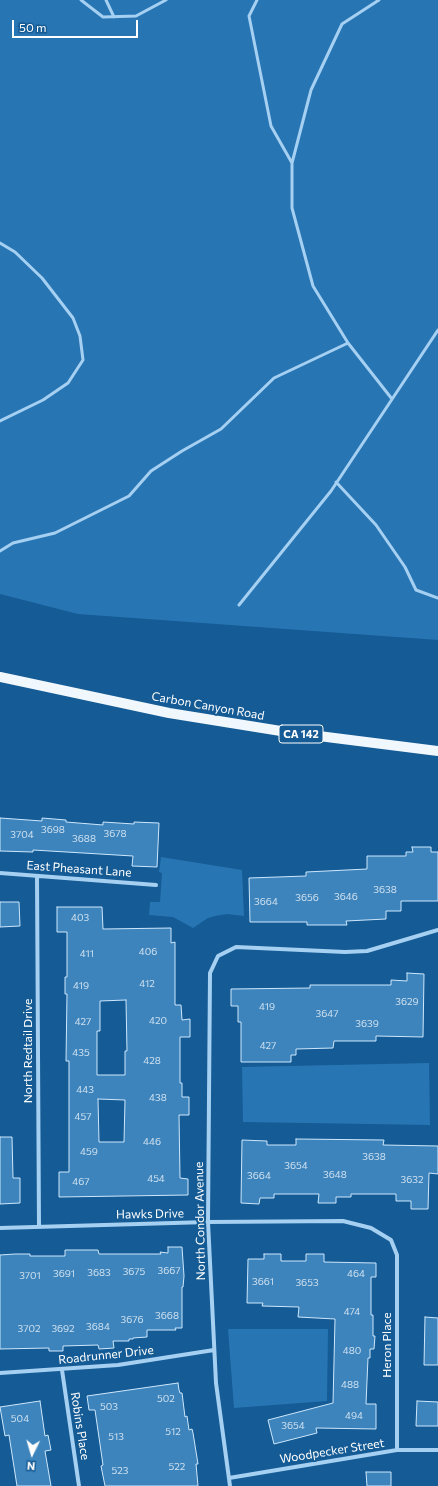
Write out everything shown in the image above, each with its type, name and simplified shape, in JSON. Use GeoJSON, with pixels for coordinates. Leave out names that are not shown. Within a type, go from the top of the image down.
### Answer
{"type":"FeatureCollection","features":[{"type":"Feature","properties":{"kind":"main road","name":"Carbon Canyon Road"},"geometry":{"type":"LineString","coordinates":[[0,677],[169,713],[287,732],[436,750]]}},
{"type":"Feature","properties":{"kind":"street","name":"East Pheasant Lane"},"geometry":{"type":"LineString","coordinates":[[0,873],[156,885]]}},
{"type":"Feature","properties":{"kind":"street","name":"North Redtail Drive"},"geometry":{"type":"LineString","coordinates":[[37,876],[39,1227]]}},
{"type":"Feature","properties":{"kind":"street","name":"North Condor Avenue"},"geometry":{"type":"LineString","coordinates":[[230,1486],[216,1383],[208,1222],[210,973],[218,956],[236,948],[345,952],[367,950],[438,930]]}},
{"type":"Feature","properties":{"kind":"street","name":"Hawks Drive"},"geometry":{"type":"LineString","coordinates":[[0,1228],[208,1222],[343,1221],[371,1228],[391,1240]]}},
{"type":"Feature","properties":{"kind":"street","name":"Heron Place"},"geometry":{"type":"LineString","coordinates":[[391,1240],[397,1255],[397,1450]]}},
{"type":"Feature","properties":{"kind":"street","name":"Roadrunner Drive"},"geometry":{"type":"LineString","coordinates":[[0,1373],[62,1370],[118,1365],[214,1350]]}},
{"type":"Feature","properties":{"kind":"street","name":"Robins Place"},"geometry":{"type":"LineString","coordinates":[[62,1370],[79,1486]]}},
{"type":"Feature","properties":{"kind":"street","name":"Woodpecker Street"},"geometry":{"type":"LineString","coordinates":[[229,1478],[397,1450],[438,1450]]}},
{"type":"Feature","properties":{"kind":"lane"},"geometry":{"type":"LineString","coordinates":[[81,0],[103,17],[136,16],[166,0]]}},
{"type":"Feature","properties":{"kind":"lane"},"geometry":{"type":"LineString","coordinates":[[106,0],[114,16]]}},
{"type":"Feature","properties":{"kind":"lane"},"geometry":{"type":"LineString","coordinates":[[257,0],[249,16],[266,104],[271,126],[292,163]]}},
{"type":"Feature","properties":{"kind":"lane"},"geometry":{"type":"LineString","coordinates":[[379,0],[342,24],[311,90],[292,163],[292,208],[313,286],[348,343],[392,399]]}},
{"type":"Feature","properties":{"kind":"lane"},"geometry":{"type":"LineString","coordinates":[[0,243],[15,252],[42,278],[73,318],[80,336],[83,360],[68,383],[43,400],[0,421]]}},
{"type":"Feature","properties":{"kind":"lane"},"geometry":{"type":"LineString","coordinates":[[239,605],[336,482],[438,330]]}},
{"type":"Feature","properties":{"kind":"lane"},"geometry":{"type":"LineString","coordinates":[[0,551],[13,543],[55,532],[129,496],[151,471],[182,451],[221,429],[274,378],[348,343]]}},
{"type":"Feature","properties":{"kind":"lane"},"geometry":{"type":"LineString","coordinates":[[336,482],[376,525],[406,566],[416,590],[438,598]]}},
{"type":"Feature","properties":{"kind":"shaded area"},"geometry":{"type":"Polygon","coordinates":[[[0,0],[438,0],[438,640],[78,614],[0,594],[0,0]]]}},
{"type":"Feature","properties":{"kind":"shaded area"},"geometry":{"type":"Polygon","coordinates":[[[161,857],[242,870],[244,916],[227,914],[215,916],[208,918],[193,928],[173,917],[149,915],[150,902],[160,902],[162,873],[159,872],[161,857]]]}},
{"type":"Feature","properties":{"kind":"shaded area"},"geometry":{"type":"Polygon","coordinates":[[[429,1063],[430,1125],[243,1122],[242,1067],[429,1063]]]}},
{"type":"Feature","properties":{"kind":"shaded area"},"geometry":{"type":"Polygon","coordinates":[[[228,1329],[328,1329],[327,1401],[234,1408],[228,1329]]]}},
{"type":"Feature","properties":{"kind":"building"},"geometry":{"type":"Polygon","coordinates":[[[0,818],[42,821],[42,818],[66,820],[66,822],[103,825],[103,822],[134,824],[134,822],[159,823],[157,867],[132,866],[133,856],[33,850],[33,852],[0,851],[0,818]]]}},
{"type":"Feature","properties":{"kind":"building"},"geometry":{"type":"Polygon","coordinates":[[[412,847],[431,847],[431,852],[438,852],[438,901],[401,901],[401,911],[386,911],[386,919],[346,921],[347,925],[307,925],[307,922],[250,922],[249,878],[306,876],[306,872],[367,869],[367,856],[406,856],[406,852],[413,852],[412,847]]]}},
{"type":"Feature","properties":{"kind":"building"},"geometry":{"type":"Polygon","coordinates":[[[0,902],[19,902],[20,926],[0,927],[0,902]]]}},
{"type":"Feature","properties":{"kind":"building"},"geometry":{"type":"Polygon","coordinates":[[[57,907],[102,907],[103,929],[171,928],[171,943],[175,942],[175,1005],[181,1005],[182,1020],[190,1019],[190,1037],[180,1037],[180,1083],[182,1083],[182,1097],[189,1097],[189,1115],[179,1115],[180,1178],[188,1179],[188,1195],[59,1197],[59,1172],[69,1172],[69,1061],[66,1061],[67,994],[65,994],[65,977],[67,977],[67,932],[57,932],[57,907]],[[126,1000],[100,1001],[100,1031],[97,1031],[97,1075],[125,1075],[125,1051],[127,1051],[126,1000]],[[98,1099],[99,1142],[124,1142],[125,1100],[98,1099]]]}},
{"type":"Feature","properties":{"kind":"building"},"geometry":{"type":"Polygon","coordinates":[[[407,973],[424,974],[423,1037],[376,1036],[376,1041],[334,1041],[333,1048],[296,1049],[296,1055],[291,1055],[291,1062],[241,1062],[241,1022],[238,1022],[238,1006],[231,1006],[231,989],[310,988],[310,985],[391,985],[391,980],[407,981],[407,973]]]}},
{"type":"Feature","properties":{"kind":"building"},"geometry":{"type":"Polygon","coordinates":[[[0,1137],[12,1137],[13,1178],[20,1178],[20,1203],[0,1204],[0,1137]]]}},
{"type":"Feature","properties":{"kind":"building"},"geometry":{"type":"Polygon","coordinates":[[[296,1139],[384,1140],[383,1145],[438,1146],[438,1174],[429,1173],[428,1209],[411,1209],[411,1201],[396,1201],[396,1194],[351,1194],[351,1197],[336,1197],[336,1203],[318,1203],[319,1194],[274,1194],[274,1198],[260,1198],[259,1204],[241,1203],[242,1140],[267,1141],[267,1145],[296,1145],[296,1139]]]}},
{"type":"Feature","properties":{"kind":"building"},"geometry":{"type":"Polygon","coordinates":[[[168,1247],[182,1247],[184,1276],[182,1287],[182,1328],[175,1328],[176,1330],[147,1330],[147,1337],[133,1338],[129,1339],[129,1341],[113,1341],[114,1348],[99,1349],[98,1345],[63,1346],[63,1351],[49,1351],[49,1348],[0,1349],[0,1255],[30,1254],[30,1256],[65,1256],[65,1250],[98,1250],[99,1254],[161,1254],[160,1252],[168,1253],[168,1247]]]}},
{"type":"Feature","properties":{"kind":"building"},"geometry":{"type":"Polygon","coordinates":[[[264,1254],[281,1254],[281,1261],[306,1261],[306,1254],[324,1254],[324,1262],[376,1263],[376,1277],[371,1277],[371,1315],[373,1315],[373,1336],[375,1336],[374,1349],[370,1349],[370,1358],[368,1358],[366,1404],[376,1404],[376,1429],[316,1428],[317,1433],[274,1444],[268,1420],[333,1403],[335,1319],[298,1317],[299,1307],[262,1306],[263,1303],[247,1303],[248,1259],[264,1259],[264,1254]]]}},
{"type":"Feature","properties":{"kind":"building"},"geometry":{"type":"Polygon","coordinates":[[[425,1317],[438,1318],[438,1365],[424,1365],[425,1317]]]}},
{"type":"Feature","properties":{"kind":"building"},"geometry":{"type":"Polygon","coordinates":[[[178,1383],[180,1393],[182,1393],[185,1417],[187,1416],[189,1430],[192,1429],[193,1433],[198,1464],[196,1464],[198,1486],[105,1486],[101,1466],[103,1465],[95,1410],[89,1410],[87,1396],[178,1383]]]}},
{"type":"Feature","properties":{"kind":"building"},"geometry":{"type":"Polygon","coordinates":[[[40,1401],[45,1436],[48,1435],[51,1450],[45,1451],[51,1486],[17,1486],[9,1435],[5,1436],[0,1407],[40,1401]]]}},
{"type":"Feature","properties":{"kind":"building"},"geometry":{"type":"Polygon","coordinates":[[[417,1401],[438,1402],[438,1426],[416,1426],[417,1401]]]}},
{"type":"Feature","properties":{"kind":"building"},"geometry":{"type":"Polygon","coordinates":[[[366,1472],[391,1472],[391,1486],[367,1486],[366,1472]]]}}]}
